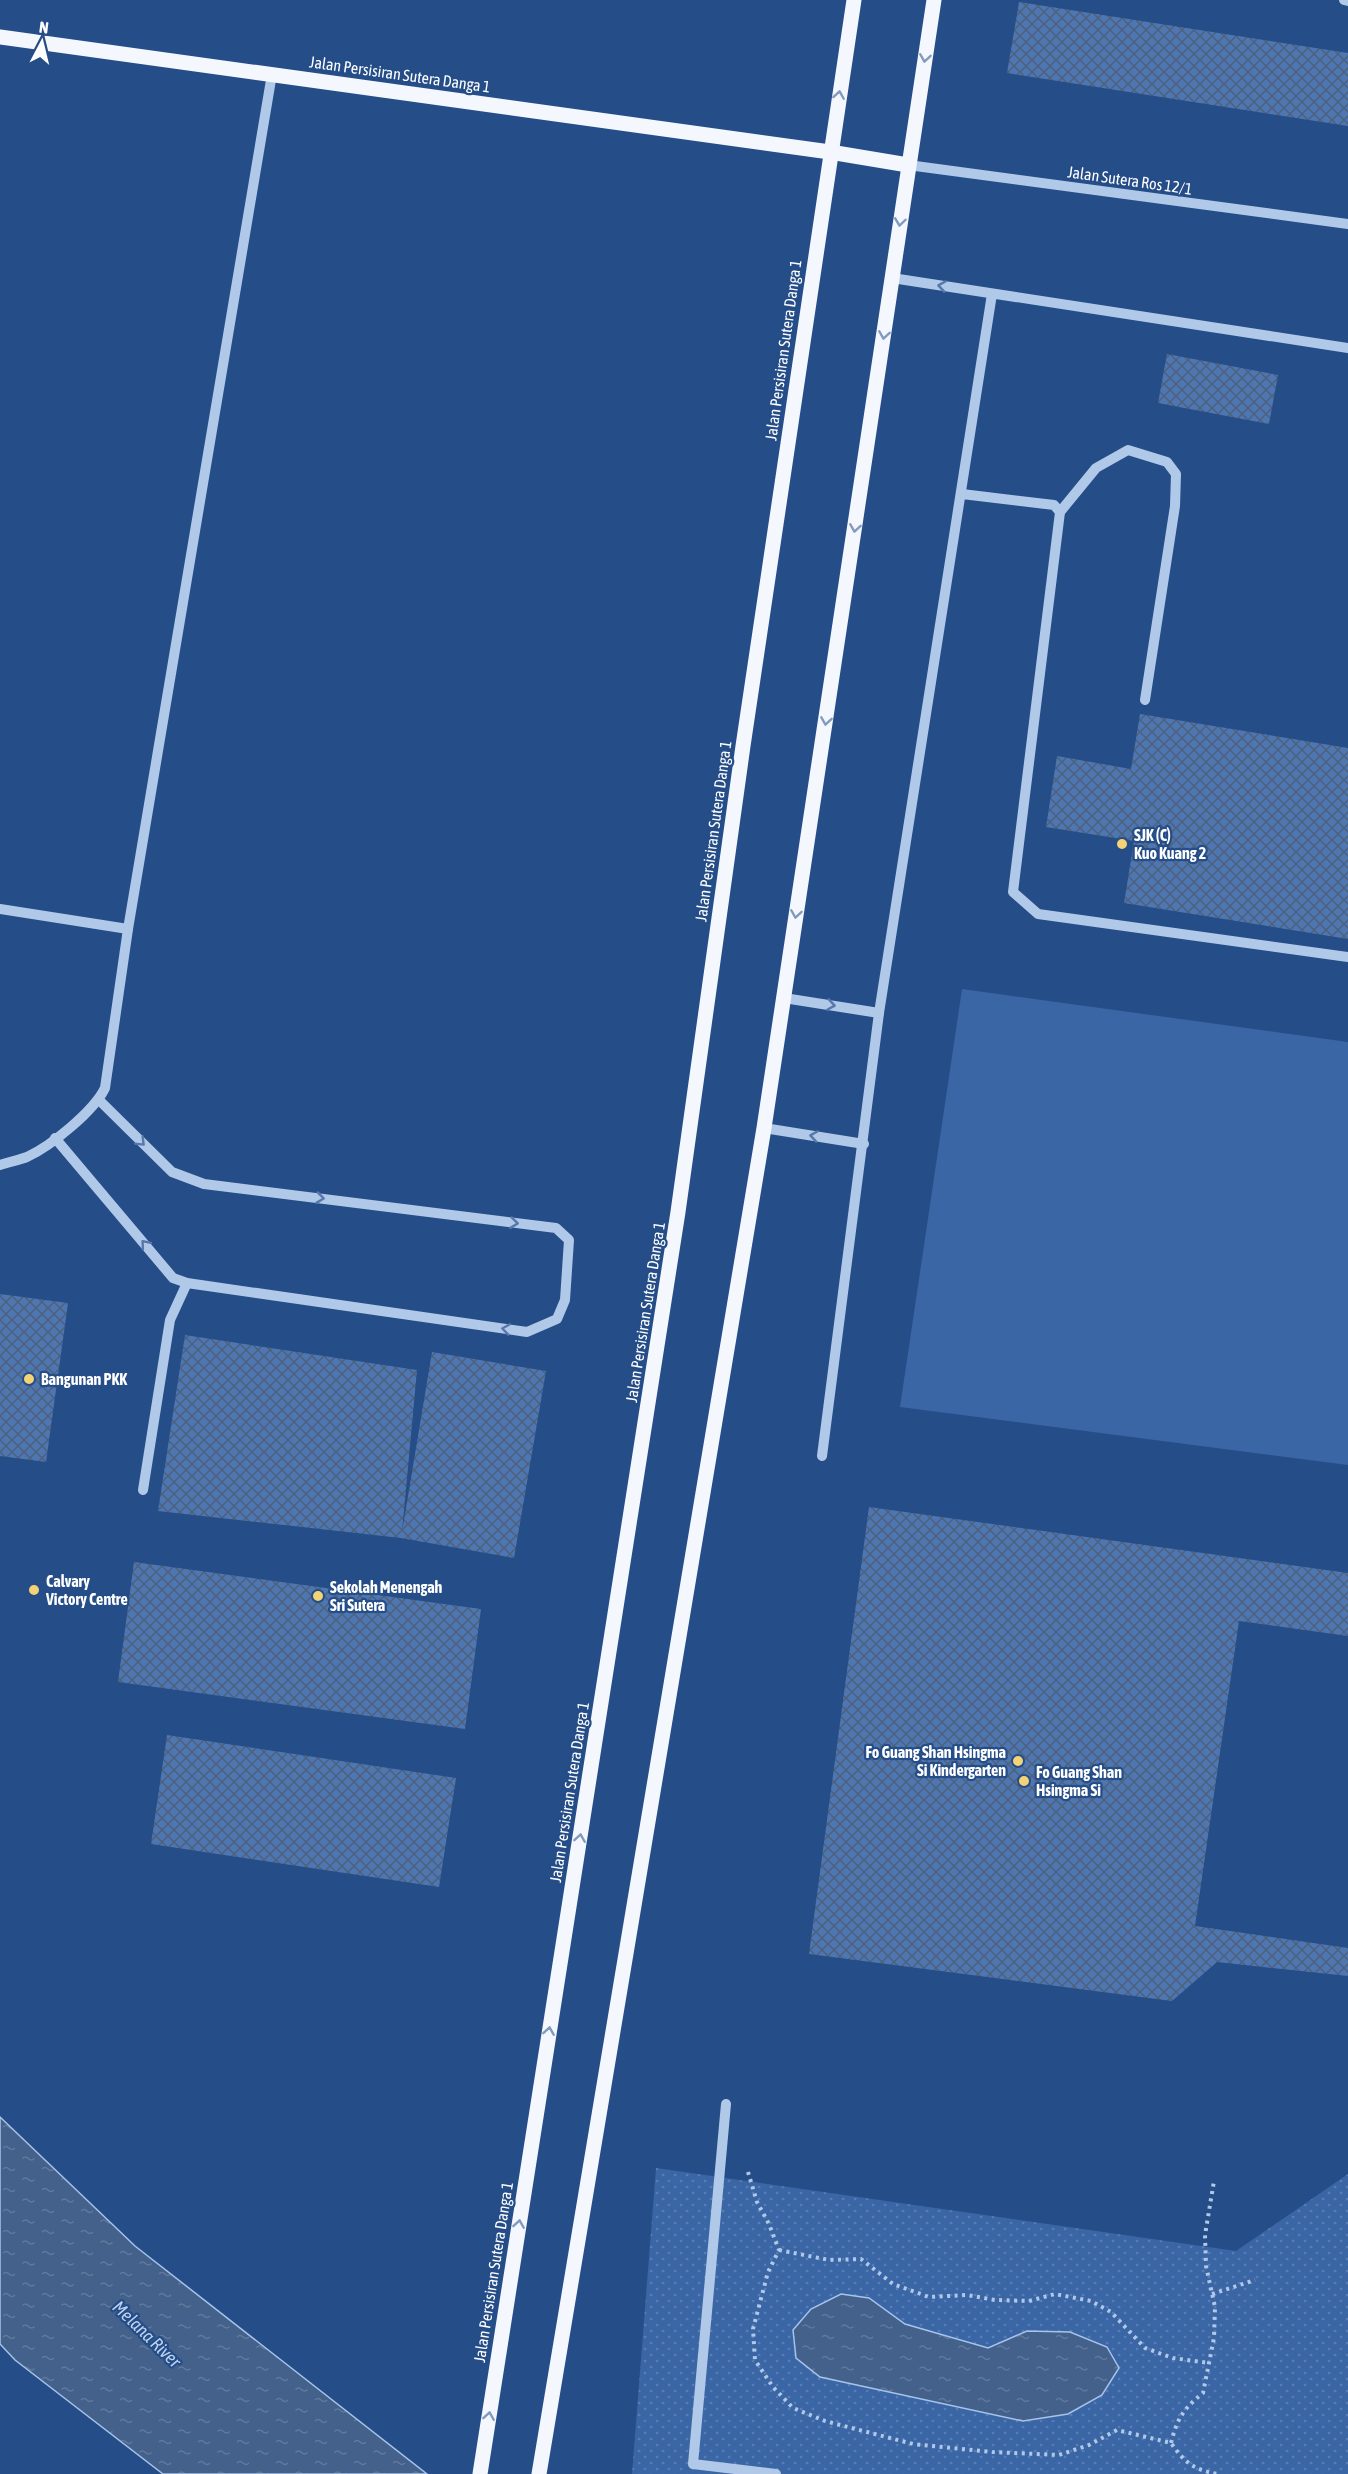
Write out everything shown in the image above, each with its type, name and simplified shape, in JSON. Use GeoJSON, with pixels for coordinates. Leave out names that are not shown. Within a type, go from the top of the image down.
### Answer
{"type":"FeatureCollection","features":[{"type":"Feature","properties":{"kind":"main road","name":"Jalan Persisiran Sutera Danga 1"},"geometry":{"type":"LineString","coordinates":[[480,2474],[678,1212],[746,723],[854,0]]}},
{"type":"Feature","properties":{"kind":"main road"},"geometry":{"type":"LineString","coordinates":[[539,2474],[764,1128],[934,0]]}},
{"type":"Feature","properties":{"kind":"main road","name":"Jalan Persisiran Sutera Danga 1"},"geometry":{"type":"LineString","coordinates":[[0,37],[908,165]]}},
{"type":"Feature","properties":{"kind":"street"},"geometry":{"type":"LineString","coordinates":[[0,1165],[27,1156],[55,1138],[99,1100],[105,1088],[128,929],[272,74]]}},
{"type":"Feature","properties":{"kind":"street","name":"Jalan Sutera Ros 12/1"},"geometry":{"type":"LineString","coordinates":[[908,165],[1348,224]]}},
{"type":"Feature","properties":{"kind":"street"},"geometry":{"type":"LineString","coordinates":[[892,278],[1348,348]]}},
{"type":"Feature","properties":{"kind":"street"},"geometry":{"type":"LineString","coordinates":[[822,1456],[864,1144],[879,1013],[992,294]]}},
{"type":"Feature","properties":{"kind":"street"},"geometry":{"type":"LineString","coordinates":[[1144,700],[1175,506],[1176,474],[1167,462],[1128,450],[1096,468],[1060,512],[1013,892],[1038,914],[1348,957]]}},
{"type":"Feature","properties":{"kind":"street"},"geometry":{"type":"LineString","coordinates":[[962,494],[1054,505],[1060,512]]}},
{"type":"Feature","properties":{"kind":"street"},"geometry":{"type":"LineString","coordinates":[[0,909],[128,929]]}},
{"type":"Feature","properties":{"kind":"street"},"geometry":{"type":"LineString","coordinates":[[784,998],[879,1013]]}},
{"type":"Feature","properties":{"kind":"street"},"geometry":{"type":"LineString","coordinates":[[55,1138],[173,1278],[187,1283],[527,1332],[556,1320],[565,1300],[569,1240],[556,1228],[204,1184],[172,1172],[99,1100]]}},
{"type":"Feature","properties":{"kind":"street"},"geometry":{"type":"LineString","coordinates":[[764,1128],[864,1144]]}},
{"type":"Feature","properties":{"kind":"street"},"geometry":{"type":"LineString","coordinates":[[143,1490],[170,1320],[187,1283]]}},
{"type":"Feature","properties":{"kind":"street"},"geometry":{"type":"LineString","coordinates":[[726,2104],[693,2464],[776,2474]]}},
{"type":"Feature","properties":{"kind":"path"},"geometry":{"type":"LineString","coordinates":[[721,2150],[749,2173],[757,2202],[779,2250],[768,2272],[753,2329],[755,2360],[773,2387],[793,2408],[825,2421],[913,2444],[992,2452],[1059,2455],[1089,2445],[1117,2430],[1171,2443],[1184,2462],[1204,2471],[1218,2474]]}},
{"type":"Feature","properties":{"kind":"path"},"geometry":{"type":"LineString","coordinates":[[1171,2443],[1176,2424],[1186,2406],[1203,2393],[1214,2338],[1215,2307],[1206,2266],[1205,2235],[1214,2181]]}},
{"type":"Feature","properties":{"kind":"path"},"geometry":{"type":"LineString","coordinates":[[779,2250],[829,2260],[861,2259],[893,2284],[929,2297],[967,2295],[995,2300],[1029,2301],[1056,2294],[1091,2301],[1111,2312],[1145,2348],[1173,2358],[1209,2362]]}},
{"type":"Feature","properties":{"kind":"path"},"geometry":{"type":"LineString","coordinates":[[1212,2294],[1255,2280]]}},
{"type":"Feature","properties":{"kind":"shaded area"},"geometry":{"type":"Polygon","coordinates":[[[962,989],[1348,1042],[1348,1465],[900,1407],[962,989]]]}},
{"type":"Feature","properties":{"kind":"shaded area"},"geometry":{"type":"Polygon","coordinates":[[[656,2168],[1236,2251],[1348,2174],[1348,2474],[632,2474],[656,2168]]]}},
{"type":"Feature","properties":{"kind":"water","name":"Melana River"},"geometry":{"type":"Polygon","coordinates":[[[0,2117],[135,2246],[427,2474],[163,2474],[15,2360],[0,2344],[0,2117]]]}},
{"type":"Feature","properties":{"kind":"water"},"geometry":{"type":"Polygon","coordinates":[[[841,2294],[869,2298],[905,2324],[988,2348],[1027,2331],[1070,2332],[1107,2347],[1119,2368],[1102,2395],[1068,2414],[1023,2421],[820,2377],[796,2358],[793,2330],[811,2309],[841,2294]]]}},
{"type":"Feature","properties":{"kind":"building"},"geometry":{"type":"Polygon","coordinates":[[[1019,2],[1348,53],[1348,126],[1007,73],[1019,2]]]}},
{"type":"Feature","properties":{"kind":"building"},"geometry":{"type":"Polygon","coordinates":[[[1167,354],[1278,375],[1269,424],[1158,403],[1167,354]]]}},
{"type":"Feature","properties":{"kind":"building"},"geometry":{"type":"Polygon","coordinates":[[[1140,714],[1348,748],[1348,939],[1124,903],[1134,841],[1046,827],[1057,756],[1131,769],[1140,714]]]}},
{"type":"Feature","properties":{"kind":"building","name":"Bangunan PKK"},"geometry":{"type":"Polygon","coordinates":[[[0,1294],[68,1303],[46,1462],[0,1456],[0,1294]]]}},
{"type":"Feature","properties":{"kind":"building"},"geometry":{"type":"Polygon","coordinates":[[[185,1335],[417,1370],[402,1532],[432,1352],[546,1371],[514,1558],[401,1538],[158,1511],[185,1335]]]}},
{"type":"Feature","properties":{"kind":"building","name":"Fo Guang Shan Hsingma Si"},"geometry":{"type":"Polygon","coordinates":[[[869,1507],[1348,1573],[1348,1636],[1239,1621],[1195,1926],[1348,1948],[1348,1976],[1217,1962],[1172,2001],[809,1954],[869,1507]]]}},
{"type":"Feature","properties":{"kind":"building"},"geometry":{"type":"Polygon","coordinates":[[[134,1562],[481,1609],[465,1729],[118,1682],[134,1562]]]}},
{"type":"Feature","properties":{"kind":"building"},"geometry":{"type":"Polygon","coordinates":[[[167,1735],[456,1778],[439,1887],[151,1844],[167,1735]]]}},
{"type":"Feature","properties":{"kind":"place","name":"SJK (C) Kuo Kuang 2"},"geometry":{"type":"Point","coordinates":[1122,844]}},
{"type":"Feature","properties":{"kind":"place","name":"Bangunan PKK"},"geometry":{"type":"Point","coordinates":[29,1379]}},
{"type":"Feature","properties":{"kind":"place","name":"Calvary Victory Centre"},"geometry":{"type":"Point","coordinates":[34,1590]}},
{"type":"Feature","properties":{"kind":"place","name":"Sekolah Menengah Sri Sutera"},"geometry":{"type":"Point","coordinates":[318,1596]}},
{"type":"Feature","properties":{"kind":"place","name":"Fo Guang Shan Hsingma Si Kindergarten"},"geometry":{"type":"Point","coordinates":[1018,1761]}},
{"type":"Feature","properties":{"kind":"place","name":"Fo Guang Shan Hsingma Si"},"geometry":{"type":"Point","coordinates":[1024,1781]}}]}
